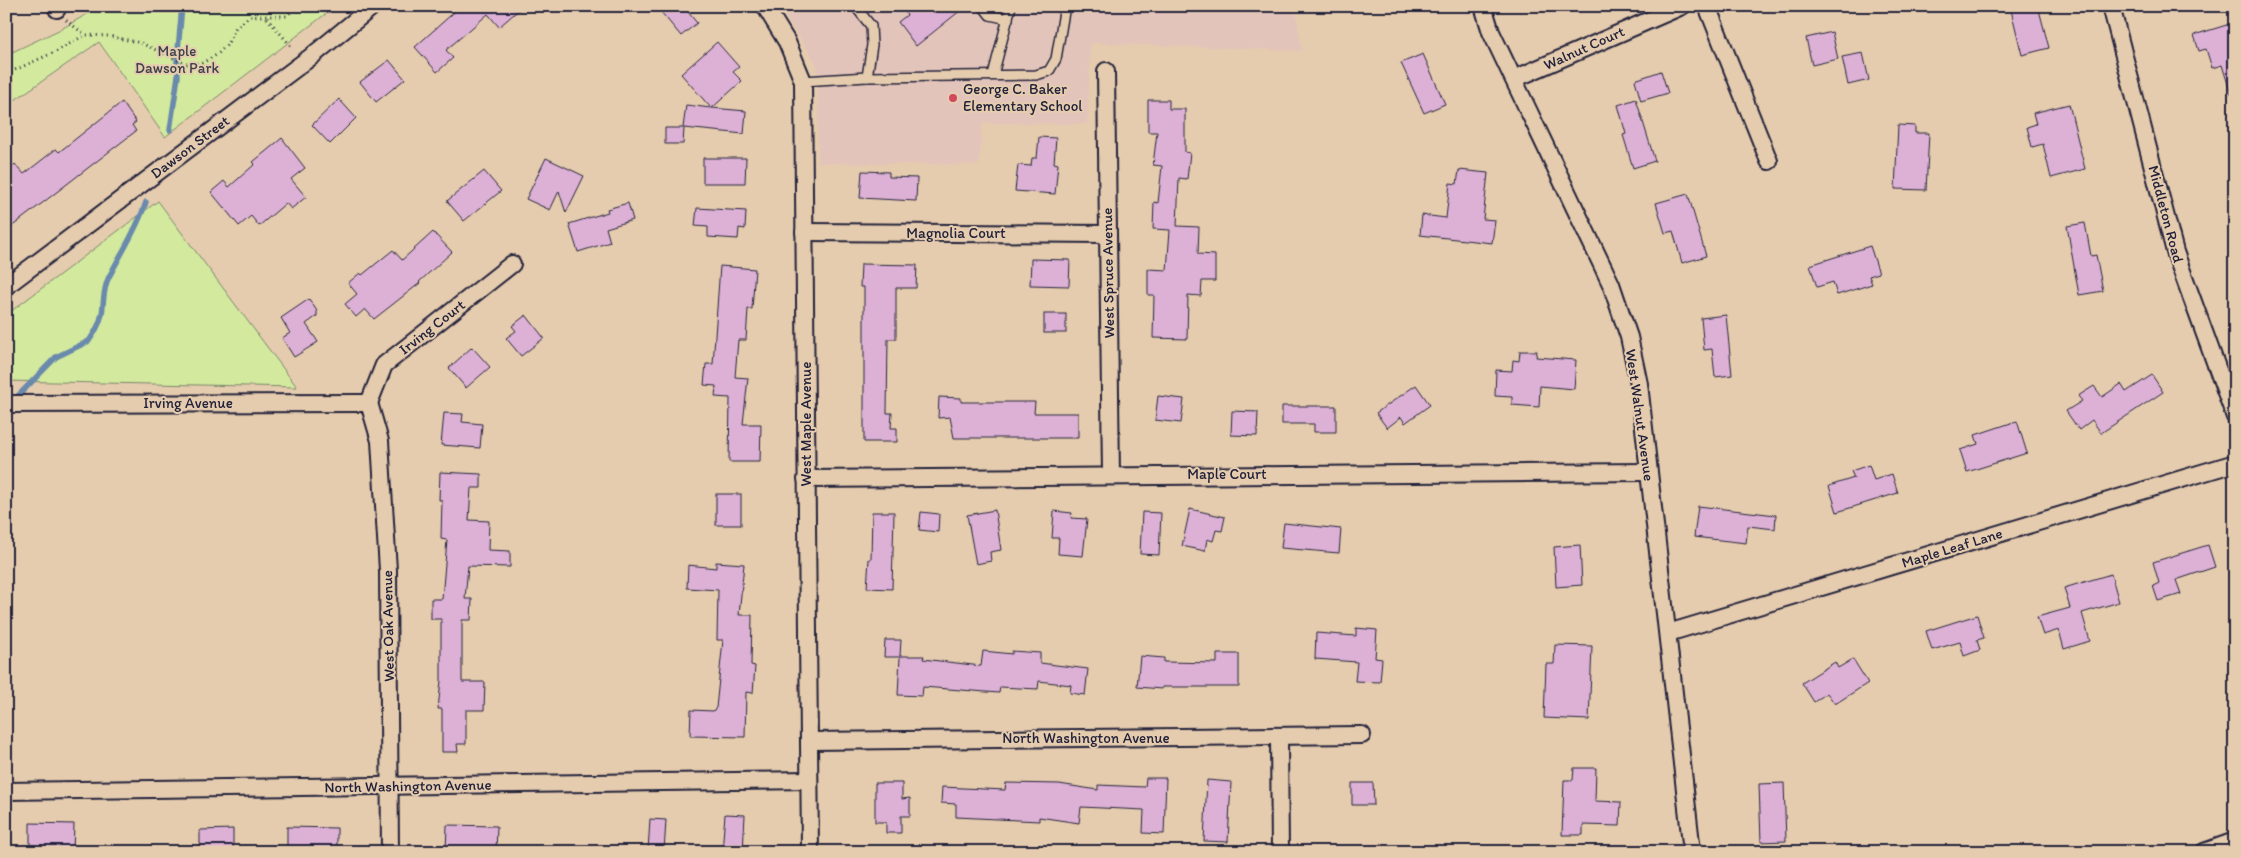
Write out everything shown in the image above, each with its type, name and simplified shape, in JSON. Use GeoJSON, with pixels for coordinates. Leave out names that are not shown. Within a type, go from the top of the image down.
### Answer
{"type":"FeatureCollection","features":[{"type":"Feature","properties":{"kind":"street","name":"Dawson Street"},"geometry":{"type":"LineString","coordinates":[[6,286],[312,56],[373,6]]}},
{"type":"Feature","properties":{"kind":"street","name":"West Maple Avenue"},"geometry":{"type":"LineString","coordinates":[[765,6],[787,42],[803,81],[810,852]]}},
{"type":"Feature","properties":{"kind":"street","name":"West Walnut Avenue"},"geometry":{"type":"LineString","coordinates":[[1483,6],[1491,32],[1611,284],[1629,337],[1639,384],[1692,852]]}},
{"type":"Feature","properties":{"kind":"street","name":"Walnut Court"},"geometry":{"type":"LineString","coordinates":[[1514,79],[1682,6]]}},
{"type":"Feature","properties":{"kind":"street"},"geometry":{"type":"LineString","coordinates":[[1707,6],[1770,161]]}},
{"type":"Feature","properties":{"kind":"street","name":"Middleton Road"},"geometry":{"type":"LineString","coordinates":[[2111,6],[2174,252],[2235,417]]}},
{"type":"Feature","properties":{"kind":"street","name":"West Spruce Avenue"},"geometry":{"type":"LineString","coordinates":[[1106,71],[1111,475]]}},
{"type":"Feature","properties":{"kind":"street","name":"Magnolia Court"},"geometry":{"type":"LineString","coordinates":[[804,232],[1107,234]]}},
{"type":"Feature","properties":{"kind":"street","name":"Irving Court"},"geometry":{"type":"LineString","coordinates":[[369,402],[384,365],[512,264]]}},
{"type":"Feature","properties":{"kind":"street","name":"Irving Avenue"},"geometry":{"type":"LineString","coordinates":[[6,404],[369,402]]}},
{"type":"Feature","properties":{"kind":"street","name":"West Oak Avenue"},"geometry":{"type":"LineString","coordinates":[[369,402],[380,441],[388,570],[390,852]]}},
{"type":"Feature","properties":{"kind":"street","name":"Maple Leaf Lane"},"geometry":{"type":"LineString","coordinates":[[1668,633],[2235,463]]}},
{"type":"Feature","properties":{"kind":"street","name":"Maple Court"},"geometry":{"type":"LineString","coordinates":[[806,479],[1648,472]]}},
{"type":"Feature","properties":{"kind":"street","name":"North Washington Avenue"},"geometry":{"type":"LineString","coordinates":[[809,741],[1362,735]]}},
{"type":"Feature","properties":{"kind":"street"},"geometry":{"type":"LineString","coordinates":[[1279,737],[1280,852]]}},
{"type":"Feature","properties":{"kind":"street","name":"North Washington Avenue"},"geometry":{"type":"LineString","coordinates":[[6,791],[809,780]]}},
{"type":"Feature","properties":{"kind":"street"},"geometry":{"type":"LineString","coordinates":[[2204,852],[2235,841]]}},
{"type":"Feature","properties":{"kind":"lane"},"geometry":{"type":"LineString","coordinates":[[854,6],[871,26],[872,45],[867,77]]}},
{"type":"Feature","properties":{"kind":"lane"},"geometry":{"type":"LineString","coordinates":[[983,6],[990,15],[1008,18]]}},
{"type":"Feature","properties":{"kind":"lane"},"geometry":{"type":"LineString","coordinates":[[994,75],[1011,6]]}},
{"type":"Feature","properties":{"kind":"lane"},"geometry":{"type":"LineString","coordinates":[[803,81],[867,77],[1036,75],[1049,70],[1056,59],[1065,6]]}},
{"type":"Feature","properties":{"kind":"path"},"geometry":{"type":"LineString","coordinates":[[59,11],[70,26],[86,35],[109,36],[141,43],[186,64],[202,63],[218,54],[227,45],[236,27],[250,16],[267,18],[287,16],[296,6]]}},
{"type":"Feature","properties":{"kind":"path"},"geometry":{"type":"LineString","coordinates":[[267,18],[291,46]]}},
{"type":"Feature","properties":{"kind":"path"},"geometry":{"type":"LineString","coordinates":[[6,74],[57,51],[86,35]]}},
{"type":"Feature","properties":{"kind":"shaded area","name":"George C. Baker Elementary School"},"geometry":{"type":"Polygon","coordinates":[[[778,6],[1295,6],[1302,51],[1091,43],[1087,124],[982,123],[979,165],[818,163],[818,76],[816,63],[778,6]]]}},
{"type":"Feature","properties":{"kind":"green space","name":"Maple Dawson Park"},"geometry":{"type":"Polygon","coordinates":[[[101,6],[336,6],[165,137],[99,42],[6,106],[6,55],[63,28],[101,6]]]}},
{"type":"Feature","properties":{"kind":"green space"},"geometry":{"type":"Polygon","coordinates":[[[158,201],[297,387],[6,381],[6,315],[158,201]]]}},
{"type":"Feature","properties":{"kind":"building"},"geometry":{"type":"Polygon","coordinates":[[[461,6],[523,6],[499,27],[488,14],[446,50],[453,58],[437,72],[415,47],[461,6]]]}},
{"type":"Feature","properties":{"kind":"building"},"geometry":{"type":"Polygon","coordinates":[[[656,6],[683,6],[697,23],[681,36],[656,6]]]}},
{"type":"Feature","properties":{"kind":"building"},"geometry":{"type":"Polygon","coordinates":[[[900,6],[966,6],[916,46],[898,22],[907,15],[900,6]]]}},
{"type":"Feature","properties":{"kind":"building"},"geometry":{"type":"Polygon","coordinates":[[[2010,6],[2038,6],[2049,48],[2022,55],[2010,6]]]}},
{"type":"Feature","properties":{"kind":"building"},"geometry":{"type":"Polygon","coordinates":[[[2230,24],[2235,40],[2235,94],[2231,94],[2222,65],[2212,68],[2206,49],[2199,51],[2194,35],[2230,24]]]}},
{"type":"Feature","properties":{"kind":"building"},"geometry":{"type":"Polygon","coordinates":[[[1832,32],[1838,59],[1812,65],[1806,38],[1832,32]]]}},
{"type":"Feature","properties":{"kind":"building"},"geometry":{"type":"Polygon","coordinates":[[[717,42],[739,67],[733,72],[742,81],[712,108],[746,111],[744,134],[684,128],[683,144],[665,144],[665,128],[683,128],[686,105],[711,108],[681,74],[717,42]]]}},
{"type":"Feature","properties":{"kind":"building"},"geometry":{"type":"Polygon","coordinates":[[[1863,53],[1869,80],[1848,85],[1842,57],[1863,53]]]}},
{"type":"Feature","properties":{"kind":"building"},"geometry":{"type":"Polygon","coordinates":[[[1423,54],[1445,104],[1424,113],[1401,63],[1423,54]]]}},
{"type":"Feature","properties":{"kind":"building"},"geometry":{"type":"Polygon","coordinates":[[[389,60],[405,79],[376,102],[360,82],[389,60]]]}},
{"type":"Feature","properties":{"kind":"building"},"geometry":{"type":"Polygon","coordinates":[[[1661,71],[1668,93],[1641,101],[1635,80],[1661,71]]]}},
{"type":"Feature","properties":{"kind":"building"},"geometry":{"type":"Polygon","coordinates":[[[339,99],[356,118],[330,144],[312,125],[339,99]]]}},
{"type":"Feature","properties":{"kind":"building"},"geometry":{"type":"Polygon","coordinates":[[[1636,99],[1655,161],[1633,168],[1623,135],[1626,134],[1618,105],[1636,99]]]}},
{"type":"Feature","properties":{"kind":"building"},"geometry":{"type":"Polygon","coordinates":[[[1148,100],[1169,100],[1169,109],[1185,109],[1185,152],[1190,153],[1187,179],[1179,178],[1177,226],[1199,227],[1198,254],[1215,255],[1215,281],[1202,281],[1201,296],[1188,295],[1187,339],[1153,338],[1154,295],[1148,295],[1148,269],[1167,270],[1170,230],[1153,229],[1154,202],[1158,203],[1162,166],[1153,165],[1157,132],[1148,132],[1148,100]]]}},
{"type":"Feature","properties":{"kind":"building"},"geometry":{"type":"Polygon","coordinates":[[[122,102],[136,122],[132,125],[136,131],[6,231],[6,172],[15,164],[24,174],[56,149],[59,152],[122,102]]]}},
{"type":"Feature","properties":{"kind":"building"},"geometry":{"type":"Polygon","coordinates":[[[2069,104],[2085,169],[2051,178],[2043,144],[2032,147],[2027,127],[2036,124],[2033,113],[2069,104]]]}},
{"type":"Feature","properties":{"kind":"building"},"geometry":{"type":"Polygon","coordinates":[[[1898,125],[1915,126],[1915,133],[1929,133],[1926,190],[1895,189],[1898,125]]]}},
{"type":"Feature","properties":{"kind":"building"},"geometry":{"type":"Polygon","coordinates":[[[1039,137],[1056,138],[1054,163],[1058,164],[1055,194],[1015,191],[1018,165],[1031,166],[1032,158],[1037,158],[1039,137]]]}},
{"type":"Feature","properties":{"kind":"building"},"geometry":{"type":"Polygon","coordinates":[[[282,138],[305,168],[291,179],[306,197],[291,209],[286,203],[259,226],[251,216],[239,226],[211,192],[224,181],[229,187],[255,164],[253,162],[282,138]]]}},
{"type":"Feature","properties":{"kind":"building"},"geometry":{"type":"Polygon","coordinates":[[[546,158],[584,176],[566,213],[559,191],[550,210],[526,199],[546,158]]]}},
{"type":"Feature","properties":{"kind":"building"},"geometry":{"type":"Polygon","coordinates":[[[703,158],[746,158],[745,183],[703,183],[703,158]]]}},
{"type":"Feature","properties":{"kind":"building"},"geometry":{"type":"Polygon","coordinates":[[[1459,170],[1488,173],[1483,219],[1495,220],[1492,243],[1420,235],[1422,215],[1446,218],[1450,183],[1457,184],[1459,170]]]}},
{"type":"Feature","properties":{"kind":"building"},"geometry":{"type":"Polygon","coordinates":[[[484,171],[501,191],[464,221],[447,201],[484,171]]]}},
{"type":"Feature","properties":{"kind":"building"},"geometry":{"type":"Polygon","coordinates":[[[862,171],[889,172],[889,177],[917,178],[916,201],[860,198],[862,171]]]}},
{"type":"Feature","properties":{"kind":"building"},"geometry":{"type":"Polygon","coordinates":[[[1688,194],[1706,256],[1682,263],[1673,231],[1665,233],[1656,203],[1688,194]]]}},
{"type":"Feature","properties":{"kind":"building"},"geometry":{"type":"Polygon","coordinates":[[[628,203],[633,220],[606,228],[610,242],[578,252],[569,224],[608,212],[607,209],[628,203]]]}},
{"type":"Feature","properties":{"kind":"building"},"geometry":{"type":"Polygon","coordinates":[[[697,208],[746,211],[745,229],[739,228],[738,239],[708,237],[708,227],[695,226],[697,208]]]}},
{"type":"Feature","properties":{"kind":"building"},"geometry":{"type":"Polygon","coordinates":[[[2085,223],[2091,256],[2096,255],[2103,291],[2079,295],[2067,226],[2085,223]]]}},
{"type":"Feature","properties":{"kind":"building"},"geometry":{"type":"Polygon","coordinates":[[[433,232],[452,252],[420,283],[374,319],[365,309],[356,317],[345,304],[357,294],[348,283],[360,273],[362,275],[393,250],[402,260],[433,232]]]}},
{"type":"Feature","properties":{"kind":"building"},"geometry":{"type":"Polygon","coordinates":[[[1870,246],[1879,273],[1869,276],[1872,284],[1837,295],[1833,282],[1817,287],[1810,265],[1870,246]]]}},
{"type":"Feature","properties":{"kind":"building"},"geometry":{"type":"Polygon","coordinates":[[[1031,259],[1070,260],[1069,286],[1030,285],[1031,259]]]}},
{"type":"Feature","properties":{"kind":"building"},"geometry":{"type":"Polygon","coordinates":[[[861,264],[917,265],[916,288],[896,288],[896,339],[888,339],[887,413],[892,413],[891,428],[897,428],[897,442],[864,442],[864,287],[860,287],[861,264]]]}},
{"type":"Feature","properties":{"kind":"building"},"geometry":{"type":"Polygon","coordinates":[[[720,266],[755,269],[752,309],[748,309],[746,340],[738,340],[735,377],[748,378],[743,424],[761,424],[760,462],[729,462],[730,398],[715,397],[716,386],[704,385],[706,364],[713,364],[720,266]]]}},
{"type":"Feature","properties":{"kind":"building"},"geometry":{"type":"Polygon","coordinates":[[[309,299],[317,311],[317,316],[306,324],[318,342],[294,357],[282,338],[290,333],[281,318],[309,299]]]}},
{"type":"Feature","properties":{"kind":"building"},"geometry":{"type":"Polygon","coordinates":[[[1044,314],[1066,314],[1066,333],[1044,333],[1044,314]]]}},
{"type":"Feature","properties":{"kind":"building"},"geometry":{"type":"Polygon","coordinates":[[[526,315],[544,338],[521,356],[506,338],[516,331],[512,326],[526,315]]]}},
{"type":"Feature","properties":{"kind":"building"},"geometry":{"type":"Polygon","coordinates":[[[1726,315],[1732,375],[1715,377],[1712,349],[1704,350],[1701,318],[1726,315]]]}},
{"type":"Feature","properties":{"kind":"building"},"geometry":{"type":"Polygon","coordinates":[[[472,347],[490,367],[466,388],[449,368],[472,347]]]}},
{"type":"Feature","properties":{"kind":"building"},"geometry":{"type":"Polygon","coordinates":[[[1520,351],[1537,351],[1536,357],[1576,360],[1574,389],[1540,386],[1539,407],[1512,405],[1512,397],[1495,396],[1496,370],[1512,371],[1513,360],[1519,361],[1520,351]]]}},
{"type":"Feature","properties":{"kind":"building"},"geometry":{"type":"Polygon","coordinates":[[[2152,375],[2163,392],[2101,433],[2092,420],[2079,430],[2066,411],[2082,401],[2078,396],[2094,386],[2102,397],[2121,384],[2126,392],[2152,375]]]}},
{"type":"Feature","properties":{"kind":"building"},"geometry":{"type":"Polygon","coordinates":[[[1416,385],[1430,405],[1405,423],[1401,417],[1387,428],[1376,413],[1416,385]]]}},
{"type":"Feature","properties":{"kind":"building"},"geometry":{"type":"Polygon","coordinates":[[[1158,396],[1184,399],[1181,423],[1155,420],[1158,396]]]}},
{"type":"Feature","properties":{"kind":"building"},"geometry":{"type":"Polygon","coordinates":[[[939,397],[961,398],[961,402],[1035,402],[1034,413],[1078,413],[1078,438],[954,438],[950,417],[938,418],[939,397]]]}},
{"type":"Feature","properties":{"kind":"building"},"geometry":{"type":"Polygon","coordinates":[[[1282,406],[1336,406],[1336,432],[1314,432],[1314,424],[1282,424],[1282,406]]]}},
{"type":"Feature","properties":{"kind":"building"},"geometry":{"type":"Polygon","coordinates":[[[1232,411],[1258,412],[1257,436],[1231,435],[1232,411]]]}},
{"type":"Feature","properties":{"kind":"building"},"geometry":{"type":"Polygon","coordinates":[[[444,413],[463,414],[462,422],[482,424],[480,448],[441,445],[444,413]]]}},
{"type":"Feature","properties":{"kind":"building"},"geometry":{"type":"Polygon","coordinates":[[[2017,421],[2027,453],[1967,472],[1960,450],[1978,444],[1975,435],[2017,421]]]}},
{"type":"Feature","properties":{"kind":"building"},"geometry":{"type":"Polygon","coordinates":[[[1869,465],[1874,480],[1892,474],[1898,493],[1837,512],[1829,486],[1854,478],[1851,471],[1869,465]]]}},
{"type":"Feature","properties":{"kind":"building"},"geometry":{"type":"Polygon","coordinates":[[[440,472],[481,474],[481,488],[471,488],[469,520],[489,521],[488,550],[510,551],[510,567],[468,566],[465,599],[472,599],[471,620],[462,620],[462,682],[485,682],[484,710],[466,710],[466,744],[457,744],[458,752],[442,752],[442,709],[438,709],[441,681],[441,619],[431,619],[431,599],[442,599],[447,540],[441,539],[442,500],[439,500],[440,472]]]}},
{"type":"Feature","properties":{"kind":"building"},"geometry":{"type":"Polygon","coordinates":[[[716,494],[741,494],[741,525],[716,525],[716,494]]]}},
{"type":"Feature","properties":{"kind":"building"},"geometry":{"type":"Polygon","coordinates":[[[1698,506],[1776,515],[1775,529],[1748,526],[1746,543],[1694,537],[1698,506]]]}},
{"type":"Feature","properties":{"kind":"building"},"geometry":{"type":"Polygon","coordinates":[[[1190,509],[1225,517],[1222,531],[1216,530],[1213,541],[1207,539],[1205,551],[1182,546],[1190,509]]]}},
{"type":"Feature","properties":{"kind":"building"},"geometry":{"type":"Polygon","coordinates":[[[995,510],[1001,550],[990,552],[991,561],[976,564],[967,515],[995,510]]]}},
{"type":"Feature","properties":{"kind":"building"},"geometry":{"type":"Polygon","coordinates":[[[1054,511],[1072,513],[1071,518],[1087,519],[1083,556],[1058,554],[1059,538],[1052,538],[1054,511]]]}},
{"type":"Feature","properties":{"kind":"building"},"geometry":{"type":"Polygon","coordinates":[[[872,512],[894,512],[892,589],[867,588],[869,559],[871,559],[872,512]]]}},
{"type":"Feature","properties":{"kind":"building"},"geometry":{"type":"Polygon","coordinates":[[[921,512],[939,514],[938,532],[919,530],[921,512]]]}},
{"type":"Feature","properties":{"kind":"building"},"geometry":{"type":"Polygon","coordinates":[[[1142,512],[1161,513],[1159,555],[1140,554],[1142,512]]]}},
{"type":"Feature","properties":{"kind":"building"},"geometry":{"type":"Polygon","coordinates":[[[1284,523],[1341,529],[1339,553],[1281,548],[1284,523]]]}},
{"type":"Feature","properties":{"kind":"building"},"geometry":{"type":"Polygon","coordinates":[[[1580,545],[1582,585],[1556,587],[1554,547],[1580,545]]]}},
{"type":"Feature","properties":{"kind":"building"},"geometry":{"type":"Polygon","coordinates":[[[2208,545],[2215,567],[2176,580],[2181,594],[2158,601],[2153,586],[2159,583],[2153,562],[2208,545]]]}},
{"type":"Feature","properties":{"kind":"building"},"geometry":{"type":"Polygon","coordinates":[[[716,562],[744,564],[739,615],[752,615],[751,665],[755,666],[753,693],[746,692],[745,737],[690,736],[691,710],[713,711],[716,708],[723,640],[717,640],[718,590],[687,588],[688,565],[716,568],[716,562]]]}},
{"type":"Feature","properties":{"kind":"building"},"geometry":{"type":"Polygon","coordinates":[[[2111,574],[2119,602],[2082,613],[2090,641],[2064,649],[2059,630],[2043,635],[2037,617],[2070,608],[2064,588],[2111,574]]]}},
{"type":"Feature","properties":{"kind":"building"},"geometry":{"type":"Polygon","coordinates":[[[1977,615],[1984,638],[1977,640],[1980,650],[1964,656],[1960,642],[1932,650],[1926,631],[1977,615]]]}},
{"type":"Feature","properties":{"kind":"building"},"geometry":{"type":"Polygon","coordinates":[[[1356,628],[1377,630],[1375,658],[1382,659],[1380,682],[1355,681],[1357,662],[1315,659],[1316,633],[1356,636],[1356,628]]]}},
{"type":"Feature","properties":{"kind":"building"},"geometry":{"type":"Polygon","coordinates":[[[885,640],[901,640],[900,656],[924,656],[923,659],[981,666],[983,651],[1012,654],[1012,651],[1040,653],[1040,663],[1088,669],[1085,695],[1070,693],[1071,685],[1039,681],[1038,689],[1000,687],[999,693],[923,687],[922,696],[898,695],[900,657],[884,657],[885,640]]]}},
{"type":"Feature","properties":{"kind":"building"},"geometry":{"type":"Polygon","coordinates":[[[1555,645],[1592,646],[1589,720],[1544,718],[1546,664],[1554,664],[1555,645]]]}},
{"type":"Feature","properties":{"kind":"building"},"geometry":{"type":"Polygon","coordinates":[[[1217,654],[1239,654],[1239,687],[1162,687],[1162,689],[1137,687],[1140,656],[1164,658],[1164,662],[1217,663],[1217,654]]]}},
{"type":"Feature","properties":{"kind":"building"},"geometry":{"type":"Polygon","coordinates":[[[1853,659],[1868,683],[1835,704],[1827,693],[1814,702],[1802,683],[1835,662],[1838,668],[1853,659]]]}},
{"type":"Feature","properties":{"kind":"building"},"geometry":{"type":"Polygon","coordinates":[[[1574,768],[1596,768],[1595,801],[1621,802],[1620,826],[1583,825],[1583,835],[1562,835],[1564,780],[1573,780],[1574,768]]]}},
{"type":"Feature","properties":{"kind":"building"},"geometry":{"type":"Polygon","coordinates":[[[1146,778],[1166,778],[1164,834],[1143,833],[1144,810],[1081,807],[1079,823],[1039,817],[1039,821],[956,817],[956,804],[941,803],[942,787],[1005,790],[1006,783],[1059,784],[1098,790],[1098,785],[1145,787],[1146,778]]]}},
{"type":"Feature","properties":{"kind":"building"},"geometry":{"type":"Polygon","coordinates":[[[1207,780],[1231,782],[1228,842],[1204,841],[1207,780]]]}},
{"type":"Feature","properties":{"kind":"building"},"geometry":{"type":"Polygon","coordinates":[[[875,783],[902,783],[902,799],[910,798],[910,816],[901,816],[901,833],[886,833],[886,822],[875,822],[875,783]]]}},
{"type":"Feature","properties":{"kind":"building"},"geometry":{"type":"Polygon","coordinates":[[[1352,783],[1373,783],[1374,805],[1352,805],[1352,783]]]}},
{"type":"Feature","properties":{"kind":"building"},"geometry":{"type":"Polygon","coordinates":[[[1784,783],[1786,841],[1761,842],[1759,784],[1784,783]]]}},
{"type":"Feature","properties":{"kind":"building"},"geometry":{"type":"Polygon","coordinates":[[[725,814],[745,815],[743,852],[722,852],[725,814]]]}},
{"type":"Feature","properties":{"kind":"building"},"geometry":{"type":"Polygon","coordinates":[[[650,819],[666,820],[664,852],[648,851],[650,819]]]}},
{"type":"Feature","properties":{"kind":"building"},"geometry":{"type":"Polygon","coordinates":[[[30,823],[74,824],[73,852],[30,852],[30,823]]]}},
{"type":"Feature","properties":{"kind":"building"},"geometry":{"type":"Polygon","coordinates":[[[447,825],[497,826],[496,852],[446,851],[447,825]]]}},
{"type":"Feature","properties":{"kind":"building"},"geometry":{"type":"Polygon","coordinates":[[[287,827],[337,828],[337,852],[287,852],[287,827]]]}},
{"type":"Feature","properties":{"kind":"building"},"geometry":{"type":"Polygon","coordinates":[[[233,829],[233,852],[200,852],[200,830],[233,829]]]}},
{"type":"Feature","properties":{"kind":"waterway"},"geometry":{"type":"LineString","coordinates":[[170,130],[178,76],[177,61],[182,6]]}},
{"type":"Feature","properties":{"kind":"waterway"},"geometry":{"type":"LineString","coordinates":[[13,401],[56,357],[89,341],[92,337],[101,320],[108,279],[133,232],[146,202]]}},
{"type":"Feature","properties":{"kind":"place","name":"George C. Baker Elementary School"},"geometry":{"type":"Point","coordinates":[953,98]}}]}
